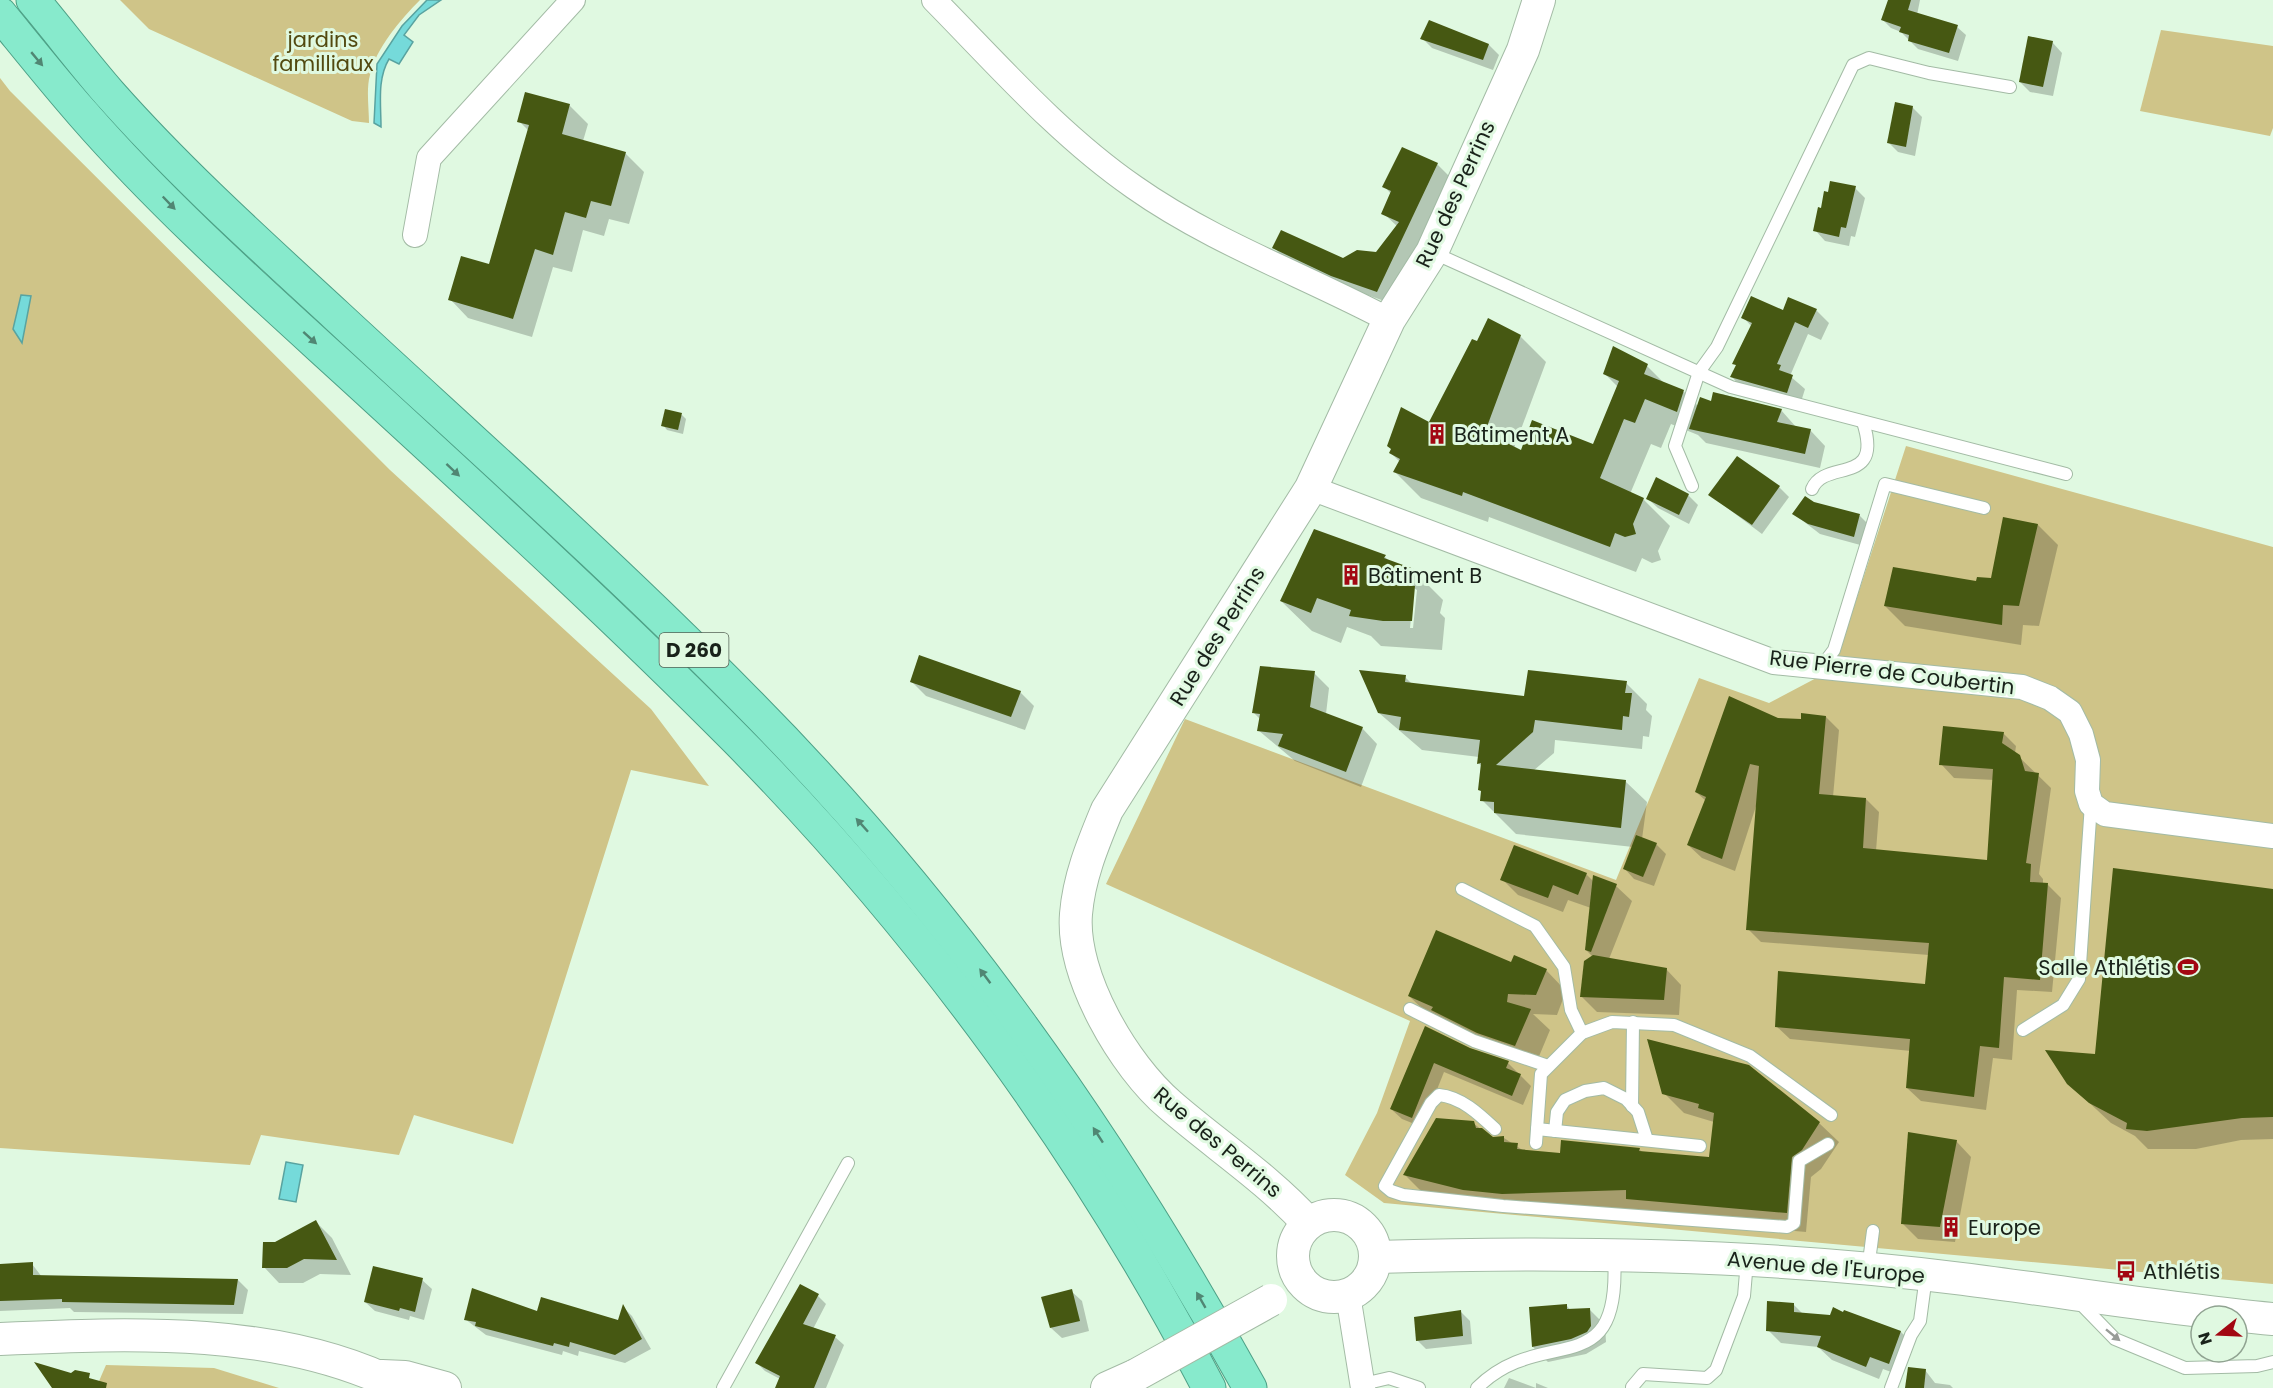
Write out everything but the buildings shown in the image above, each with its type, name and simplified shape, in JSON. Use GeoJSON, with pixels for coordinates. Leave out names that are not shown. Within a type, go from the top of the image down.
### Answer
{"type":"FeatureCollection","features":[{"type":"Feature","properties":{"kind":"highway","name":"D 260"},"geometry":{"type":"LineString","coordinates":[[33,0],[109,93],[165,153],[672,628],[753,709],[886,852],[1016,1016],[1084,1114],[1172,1250],[1250,1388]]}},
{"type":"Feature","properties":{"kind":"highway","name":"D 260"},"geometry":{"type":"LineString","coordinates":[[0,14],[85,116],[252,286],[374,396],[653,658],[739,742],[832,843],[904,929],[1066,1142],[1144,1269],[1209,1388]]}},
{"type":"Feature","properties":{"kind":"street"},"geometry":{"type":"LineString","coordinates":[[415,235],[429,158],[573,0]]}},
{"type":"Feature","properties":{"kind":"street"},"geometry":{"type":"LineString","coordinates":[[934,0],[1074,140],[1134,188],[1197,226],[1389,320]]}},
{"type":"Feature","properties":{"kind":"street","name":"Rue des Perrins"},"geometry":{"type":"LineString","coordinates":[[1308,1223],[1285,1198],[1167,1103],[1129,1059],[1102,1018],[1084,976],[1076,916],[1084,868],[1107,810],[1311,488],[1389,320],[1432,252],[1523,50],[1539,0]]}},
{"type":"Feature","properties":{"kind":"street","name":"Rue Pierre de Coubertin"},"geometry":{"type":"LineString","coordinates":[[1311,488],[1774,662],[2022,687],[2049,698],[2070,712],[2081,734],[2088,760],[2087,791],[2091,804]]}},
{"type":"Feature","properties":{"kind":"street"},"geometry":{"type":"LineString","coordinates":[[2091,804],[2105,814],[2273,836]]}},
{"type":"Feature","properties":{"kind":"street"},"geometry":{"type":"LineString","coordinates":[[1333,1214],[1346,1216],[1368,1232],[1376,1257],[1368,1280],[1348,1295],[1326,1297],[1305,1286],[1298,1276],[1292,1254],[1294,1242],[1308,1223],[1333,1214]]}},
{"type":"Feature","properties":{"kind":"street","name":"Avenue de l'Europe"},"geometry":{"type":"LineString","coordinates":[[1376,1257],[1614,1254],[1748,1260],[1926,1275],[2273,1319]]}},
{"type":"Feature","properties":{"kind":"street"},"geometry":{"type":"LineString","coordinates":[[1107,1388],[1136,1375],[1271,1300],[1298,1276]]}},
{"type":"Feature","properties":{"kind":"street"},"geometry":{"type":"LineString","coordinates":[[1348,1295],[1363,1386]]}},
{"type":"Feature","properties":{"kind":"street"},"geometry":{"type":"LineString","coordinates":[[0,1339],[97,1336],[180,1338],[261,1344],[319,1356],[390,1382],[405,1377],[445,1388]]}},
{"type":"Feature","properties":{"kind":"lane"},"geometry":{"type":"LineString","coordinates":[[1692,486],[1675,446],[1699,372],[1717,347],[1853,65],[1869,58],[1929,73],[2010,87]]}},
{"type":"Feature","properties":{"kind":"lane"},"geometry":{"type":"LineString","coordinates":[[1432,252],[1677,365],[1699,372],[1731,387],[2066,474]]}},
{"type":"Feature","properties":{"kind":"lane"},"geometry":{"type":"LineString","coordinates":[[1812,489],[1816,480],[1824,475],[1850,471],[1860,463],[1867,452],[1868,445],[1863,422]]}},
{"type":"Feature","properties":{"kind":"lane"},"geometry":{"type":"LineString","coordinates":[[1821,668],[1834,650],[1885,484],[1984,508]]}},
{"type":"Feature","properties":{"kind":"lane"},"geometry":{"type":"LineString","coordinates":[[2023,1030],[2063,1005],[2079,979],[2091,804]]}},
{"type":"Feature","properties":{"kind":"lane"},"geometry":{"type":"LineString","coordinates":[[1462,889],[1535,926],[1564,966],[1571,1010],[1582,1033]]}},
{"type":"Feature","properties":{"kind":"lane"},"geometry":{"type":"LineString","coordinates":[[1410,1009],[1474,1041],[1548,1066]]}},
{"type":"Feature","properties":{"kind":"lane"},"geometry":{"type":"LineString","coordinates":[[1536,1143],[1541,1074],[1582,1033],[1612,1022],[1674,1025],[1750,1056],[1831,1115]]}},
{"type":"Feature","properties":{"kind":"lane"},"geometry":{"type":"LineString","coordinates":[[1632,1106],[1633,1022]]}},
{"type":"Feature","properties":{"kind":"lane"},"geometry":{"type":"LineString","coordinates":[[1555,1131],[1557,1112],[1565,1100],[1585,1091],[1604,1088],[1626,1099],[1638,1112],[1647,1140]]}},
{"type":"Feature","properties":{"kind":"lane"},"geometry":{"type":"LineString","coordinates":[[1495,1129],[1479,1114],[1451,1096],[1439,1095],[1431,1103],[1385,1186],[1403,1195],[1503,1206],[1787,1227],[1794,1223],[1799,1161],[1828,1144]]}},
{"type":"Feature","properties":{"kind":"lane"},"geometry":{"type":"LineString","coordinates":[[1537,1129],[1700,1146]]}},
{"type":"Feature","properties":{"kind":"lane"},"geometry":{"type":"LineString","coordinates":[[723,1388],[849,1163]]}},
{"type":"Feature","properties":{"kind":"lane"},"geometry":{"type":"LineString","coordinates":[[1868,1270],[1873,1231]]}},
{"type":"Feature","properties":{"kind":"lane"},"geometry":{"type":"LineString","coordinates":[[1605,1346],[1616,1293],[1614,1254]]}},
{"type":"Feature","properties":{"kind":"lane"},"geometry":{"type":"LineString","coordinates":[[1632,1387],[1643,1374],[1707,1378],[1716,1370],[1744,1296],[1748,1260]]}},
{"type":"Feature","properties":{"kind":"lane"},"geometry":{"type":"LineString","coordinates":[[1891,1388],[1911,1335],[1920,1321],[1926,1275]]}},
{"type":"Feature","properties":{"kind":"lane"},"geometry":{"type":"LineString","coordinates":[[2072,1294],[2115,1340],[2185,1368],[2258,1366],[2273,1362]]}},
{"type":"Feature","properties":{"kind":"lane"},"geometry":{"type":"LineString","coordinates":[[1477,1388],[1490,1375],[1504,1367],[1558,1364]]}},
{"type":"Feature","properties":{"kind":"lane"},"geometry":{"type":"LineString","coordinates":[[1363,1386],[1389,1378],[1419,1388]]}},
{"type":"Feature","properties":{"kind":"green space","name":"jardins familliaux"},"geometry":{"type":"Polygon","coordinates":[[[120,0],[420,0],[390,34],[373,65],[368,86],[369,123],[352,121],[149,29],[120,0]]]}},
{"type":"Feature","properties":{"kind":"green space"},"geometry":{"type":"Polygon","coordinates":[[[2161,30],[2273,46],[2273,128],[2270,136],[2140,111],[2161,30]]]}},
{"type":"Feature","properties":{"kind":"green space"},"geometry":{"type":"Polygon","coordinates":[[[0,78],[10,91],[390,470],[651,709],[709,786],[631,770],[513,1144],[414,1115],[399,1155],[261,1135],[250,1165],[0,1148],[0,78]]]}},
{"type":"Feature","properties":{"kind":"green space"},"geometry":{"type":"Polygon","coordinates":[[[1906,446],[2273,547],[2273,1284],[1384,1203],[1345,1175],[1377,1113],[1410,1021],[1106,884],[1185,719],[1616,880],[1699,678],[1769,703],[1822,675],[1839,653],[1906,446]]]}},
{"type":"Feature","properties":{"kind":"green space"},"geometry":{"type":"Polygon","coordinates":[[[106,1365],[214,1368],[279,1388],[96,1388],[106,1365]]]}},
{"type":"Feature","properties":{"kind":"water"},"geometry":{"type":"Polygon","coordinates":[[[427,0],[441,0],[419,15],[404,35],[413,42],[399,64],[389,59],[385,67],[380,92],[381,127],[374,123],[377,64],[402,26],[427,0]]]}},
{"type":"Feature","properties":{"kind":"water"},"geometry":{"type":"Polygon","coordinates":[[[21,295],[31,296],[22,343],[13,329],[21,295]]]}},
{"type":"Feature","properties":{"kind":"water"},"geometry":{"type":"Polygon","coordinates":[[[286,1162],[303,1165],[296,1202],[279,1199],[286,1162]]]}},
{"type":"Feature","properties":{"kind":"place","name":"Bâtiment A"},"geometry":{"type":"Point","coordinates":[1437,434]}},
{"type":"Feature","properties":{"kind":"place","name":"Bâtiment B"},"geometry":{"type":"Point","coordinates":[1351,575]}},
{"type":"Feature","properties":{"kind":"place","name":"Salle Athlétis"},"geometry":{"type":"Point","coordinates":[2188,967]}},
{"type":"Feature","properties":{"kind":"place","name":"Europe"},"geometry":{"type":"Point","coordinates":[1951,1227]}},
{"type":"Feature","properties":{"kind":"place","name":"Athlétis"},"geometry":{"type":"Point","coordinates":[2126,1271]}}]}
